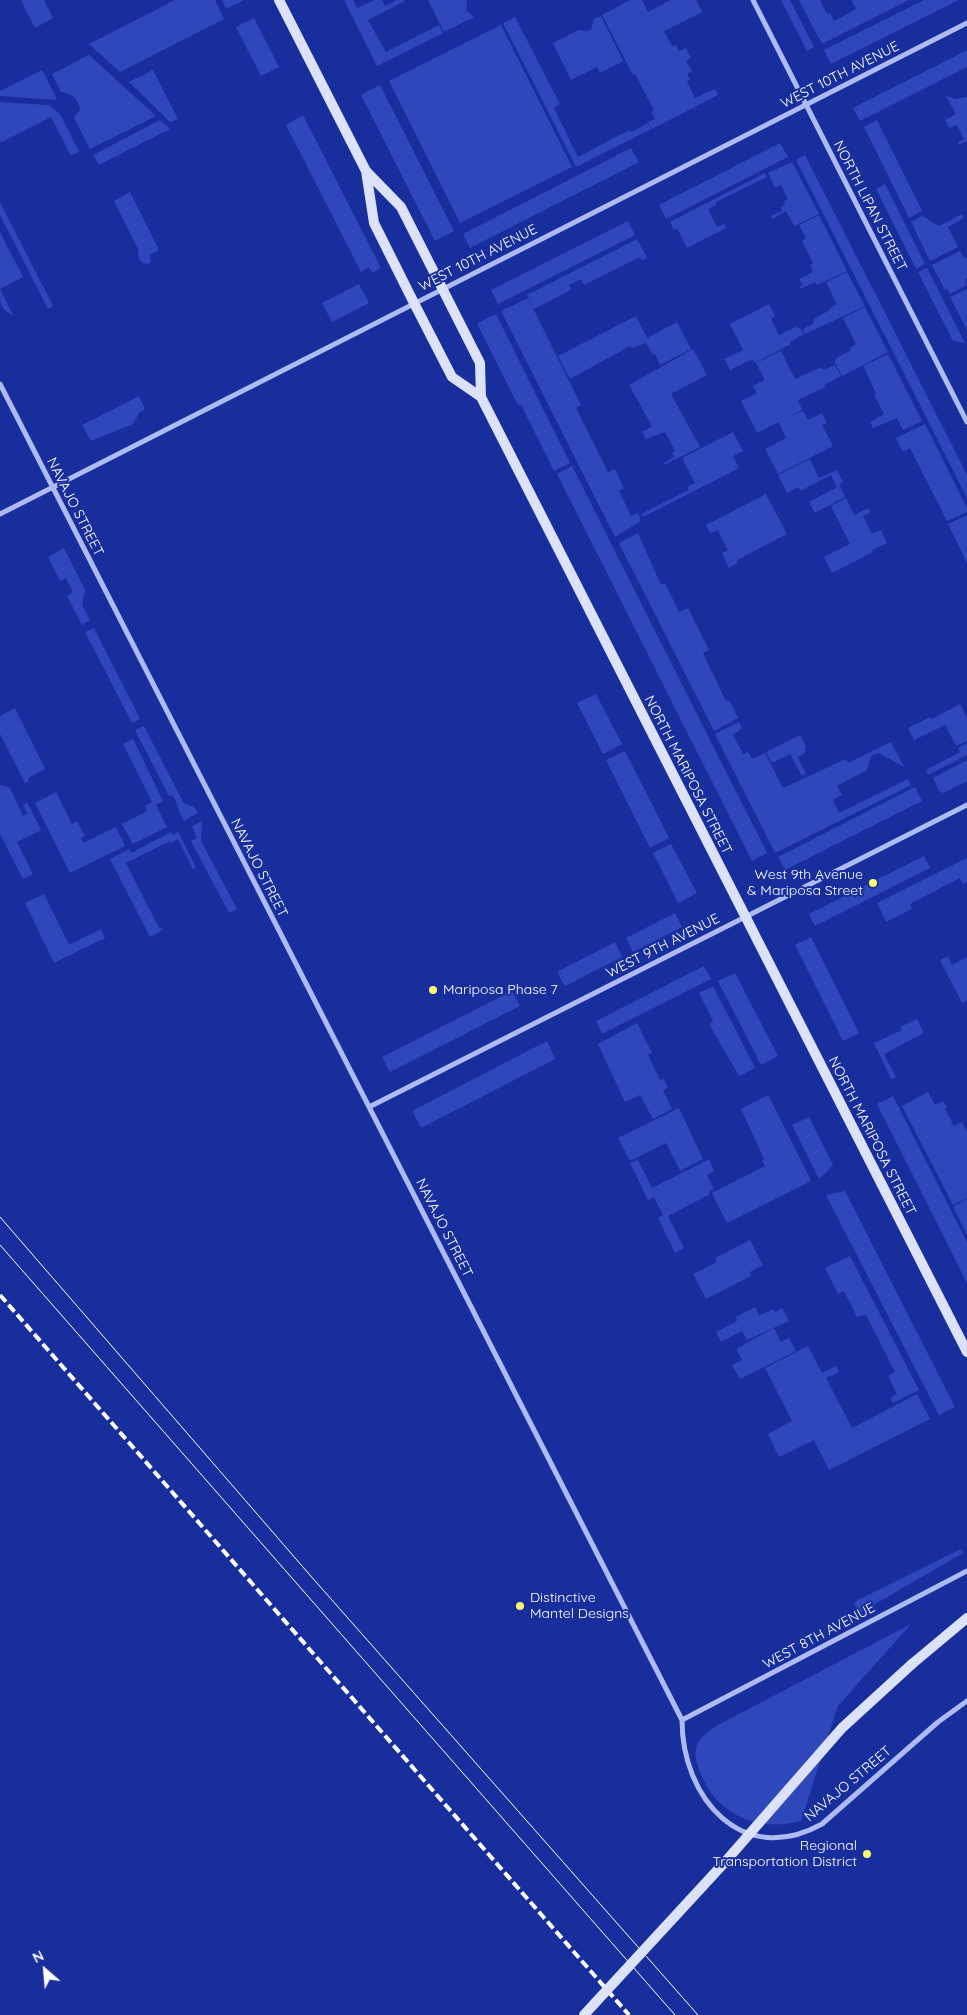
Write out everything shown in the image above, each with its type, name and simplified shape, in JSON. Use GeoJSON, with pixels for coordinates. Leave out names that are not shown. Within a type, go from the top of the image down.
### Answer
{"type":"FeatureCollection","features":[{"type":"Feature","properties":{"kind":"street","name":"NORTH MARIPOSA STREET"},"geometry":{"type":"LineString","coordinates":[[280,0],[366,171],[401,208],[480,363],[481,397],[967,1352]]}},
{"type":"Feature","properties":{"kind":"street","name":"NORTH LIPAN STREET"},"geometry":{"type":"LineString","coordinates":[[753,0],[967,422]]}},
{"type":"Feature","properties":{"kind":"street","name":"WEST 10TH AVENUE"},"geometry":{"type":"LineString","coordinates":[[0,514],[967,23]]}},
{"type":"Feature","properties":{"kind":"street","name":"NORTH MARIPOSA STREET"},"geometry":{"type":"LineString","coordinates":[[366,171],[374,222],[414,303],[452,377],[481,397]]}},
{"type":"Feature","properties":{"kind":"street","name":"NAVAJO STREET"},"geometry":{"type":"LineString","coordinates":[[0,384],[682,1720],[682,1735],[689,1766],[700,1791],[708,1803],[726,1822],[738,1830],[754,1836],[772,1839],[790,1838],[809,1832],[822,1824],[932,1727],[967,1702]]}},
{"type":"Feature","properties":{"kind":"street","name":"WEST 9TH AVENUE"},"geometry":{"type":"LineString","coordinates":[[369,1106],[967,805]]}},
{"type":"Feature","properties":{"kind":"street","name":"WEST 8TH AVENUE"},"geometry":{"type":"LineString","coordinates":[[682,1720],[967,1571]]}},
{"type":"Feature","properties":{"kind":"street"},"geometry":{"type":"LineString","coordinates":[[584,2015],[725,1862],[842,1728],[912,1664],[967,1618]]}},
{"type":"Feature","properties":{"kind":"shaded area"},"geometry":{"type":"Polygon","coordinates":[[[21,0],[44,0],[53,18],[35,28],[21,0]]]}},
{"type":"Feature","properties":{"kind":"shaded area"},"geometry":{"type":"Polygon","coordinates":[[[175,0],[215,0],[224,19],[120,72],[89,44],[175,0]]]}},
{"type":"Feature","properties":{"kind":"shaded area"},"geometry":{"type":"Polygon","coordinates":[[[222,0],[244,0],[226,9],[222,0]]]}},
{"type":"Feature","properties":{"kind":"shaded area"},"geometry":{"type":"Polygon","coordinates":[[[344,0],[353,0],[357,8],[375,0],[382,0],[385,6],[397,0],[405,1],[368,20],[386,52],[439,25],[443,33],[377,66],[344,0]]]}},
{"type":"Feature","properties":{"kind":"shaded area"},"geometry":{"type":"Polygon","coordinates":[[[428,0],[467,0],[466,10],[474,17],[444,32],[428,0]]]}},
{"type":"Feature","properties":{"kind":"shaded area"},"geometry":{"type":"Polygon","coordinates":[[[630,0],[642,0],[648,12],[671,0],[696,0],[702,12],[664,31],[672,46],[676,45],[679,51],[686,48],[691,58],[686,61],[692,71],[687,74],[690,79],[687,81],[695,98],[715,89],[718,95],[652,129],[648,122],[655,119],[651,112],[654,110],[635,74],[633,75],[602,15],[630,0]]]}},
{"type":"Feature","properties":{"kind":"shaded area"},"geometry":{"type":"Polygon","coordinates":[[[781,0],[790,0],[814,47],[807,51],[781,0]]]}},
{"type":"Feature","properties":{"kind":"shaded area"},"geometry":{"type":"Polygon","coordinates":[[[799,0],[820,0],[827,14],[830,13],[834,21],[856,9],[851,0],[909,0],[822,44],[799,0]]]}},
{"type":"Feature","properties":{"kind":"shaded area"},"geometry":{"type":"Polygon","coordinates":[[[924,0],[959,0],[831,64],[824,50],[924,0]]]}},
{"type":"Feature","properties":{"kind":"shaded area"},"geometry":{"type":"Polygon","coordinates":[[[601,16],[623,61],[600,73],[597,67],[571,80],[553,43],[579,30],[591,30],[594,19],[601,16]]]}},
{"type":"Feature","properties":{"kind":"shaded area"},"geometry":{"type":"Polygon","coordinates":[[[515,17],[560,104],[554,108],[578,157],[629,130],[631,132],[648,123],[651,129],[576,167],[503,23],[515,17]]]}},
{"type":"Feature","properties":{"kind":"shaded area"},"geometry":{"type":"Polygon","coordinates":[[[254,18],[279,67],[261,76],[236,27],[254,18]]]}},
{"type":"Feature","properties":{"kind":"shaded area"},"geometry":{"type":"Polygon","coordinates":[[[501,25],[572,167],[460,223],[389,81],[501,25]]]}},
{"type":"Feature","properties":{"kind":"shaded area"},"geometry":{"type":"Polygon","coordinates":[[[967,50],[967,67],[860,121],[853,108],[967,50]]]}},
{"type":"Feature","properties":{"kind":"shaded area"},"geometry":{"type":"Polygon","coordinates":[[[89,55],[156,116],[90,149],[74,117],[80,110],[78,102],[71,95],[61,92],[52,74],[89,55]]]}},
{"type":"Feature","properties":{"kind":"shaded area"},"geometry":{"type":"Polygon","coordinates":[[[42,70],[57,100],[0,96],[0,91],[42,70]]]}},
{"type":"Feature","properties":{"kind":"shaded area"},"geometry":{"type":"Polygon","coordinates":[[[153,70],[178,119],[170,122],[129,82],[153,70]]]}},
{"type":"Feature","properties":{"kind":"shaded area"},"geometry":{"type":"Polygon","coordinates":[[[380,85],[454,231],[435,241],[361,95],[380,85]]]}},
{"type":"Feature","properties":{"kind":"shaded area"},"geometry":{"type":"Polygon","coordinates":[[[946,96],[956,99],[967,97],[967,141],[959,145],[958,142],[964,139],[957,125],[949,128],[945,120],[956,114],[946,96]]]}},
{"type":"Feature","properties":{"kind":"shaded area"},"geometry":{"type":"Polygon","coordinates":[[[0,102],[49,105],[60,114],[79,152],[71,156],[51,117],[0,143],[0,102]]]}},
{"type":"Feature","properties":{"kind":"shaded area"},"geometry":{"type":"Polygon","coordinates":[[[303,115],[381,268],[372,273],[369,267],[361,272],[286,125],[303,115]]]}},
{"type":"Feature","properties":{"kind":"shaded area"},"geometry":{"type":"Polygon","coordinates":[[[160,120],[170,129],[99,165],[93,155],[160,120]]]}},
{"type":"Feature","properties":{"kind":"shaded area"},"geometry":{"type":"Polygon","coordinates":[[[877,120],[922,211],[909,218],[864,127],[877,120]]]}},
{"type":"Feature","properties":{"kind":"shaded area"},"geometry":{"type":"Polygon","coordinates":[[[780,143],[788,157],[666,219],[659,205],[780,143]]]}},
{"type":"Feature","properties":{"kind":"shaded area"},"geometry":{"type":"Polygon","coordinates":[[[631,148],[639,162],[470,248],[463,234],[631,148]]]}},
{"type":"Feature","properties":{"kind":"shaded area"},"geometry":{"type":"Polygon","coordinates":[[[805,155],[967,475],[967,498],[796,160],[805,155]]]}},
{"type":"Feature","properties":{"kind":"shaded area"},"geometry":{"type":"Polygon","coordinates":[[[792,162],[819,214],[794,226],[786,211],[772,219],[771,216],[782,211],[780,207],[785,205],[784,201],[788,199],[781,185],[775,188],[768,173],[792,162]]]}},
{"type":"Feature","properties":{"kind":"shaded area"},"geometry":{"type":"Polygon","coordinates":[[[765,173],[767,177],[716,202],[716,205],[708,209],[717,227],[724,224],[726,228],[687,248],[677,228],[674,230],[670,222],[765,173]]]}},
{"type":"Feature","properties":{"kind":"shaded area"},"geometry":{"type":"Polygon","coordinates":[[[885,184],[925,264],[916,269],[876,189],[885,184]]]}},
{"type":"Feature","properties":{"kind":"shaded area"},"geometry":{"type":"Polygon","coordinates":[[[130,192],[159,250],[150,255],[151,262],[148,264],[143,263],[139,259],[139,251],[114,201],[130,192]]]}},
{"type":"Feature","properties":{"kind":"shaded area"},"geometry":{"type":"Polygon","coordinates":[[[0,202],[53,306],[48,309],[0,215],[0,202]]]}},
{"type":"Feature","properties":{"kind":"shaded area"},"geometry":{"type":"Polygon","coordinates":[[[962,214],[964,218],[948,227],[958,247],[930,261],[911,222],[922,216],[939,226],[962,214]]]}},
{"type":"Feature","properties":{"kind":"shaded area"},"geometry":{"type":"Polygon","coordinates":[[[819,215],[847,271],[817,285],[815,282],[800,289],[799,287],[803,285],[799,279],[813,272],[810,265],[813,263],[802,241],[806,238],[799,225],[819,215]]]}},
{"type":"Feature","properties":{"kind":"shaded area"},"geometry":{"type":"Polygon","coordinates":[[[628,221],[635,235],[498,304],[491,290],[628,221]]]}},
{"type":"Feature","properties":{"kind":"shaded area"},"geometry":{"type":"Polygon","coordinates":[[[0,232],[23,277],[0,289],[0,232]]]}},
{"type":"Feature","properties":{"kind":"shaded area"},"geometry":{"type":"Polygon","coordinates":[[[637,239],[647,258],[642,261],[640,257],[584,285],[581,279],[569,285],[571,290],[534,309],[527,295],[637,239]]]}},
{"type":"Feature","properties":{"kind":"shaded area"},"geometry":{"type":"Polygon","coordinates":[[[960,251],[964,258],[967,258],[967,278],[965,279],[967,285],[950,294],[947,289],[945,290],[932,265],[960,251]]]}},
{"type":"Feature","properties":{"kind":"shaded area"},"geometry":{"type":"Polygon","coordinates":[[[927,268],[965,343],[953,341],[918,272],[927,268]]]}},
{"type":"Feature","properties":{"kind":"shaded area"},"geometry":{"type":"Polygon","coordinates":[[[847,272],[865,306],[805,334],[803,329],[813,324],[815,318],[837,304],[826,282],[847,272]]]}},
{"type":"Feature","properties":{"kind":"shaded area"},"geometry":{"type":"Polygon","coordinates":[[[359,284],[369,303],[332,322],[322,303],[359,284]]]}},
{"type":"Feature","properties":{"kind":"shaded area"},"geometry":{"type":"Polygon","coordinates":[[[0,289],[13,315],[3,308],[0,299],[0,289]]]}},
{"type":"Feature","properties":{"kind":"shaded area"},"geometry":{"type":"Polygon","coordinates":[[[967,289],[967,330],[950,297],[967,289]]]}},
{"type":"Feature","properties":{"kind":"shaded area"},"geometry":{"type":"Polygon","coordinates":[[[528,298],[581,405],[576,408],[608,472],[615,469],[624,488],[619,491],[631,516],[638,513],[641,521],[615,537],[501,311],[528,298]]]}},
{"type":"Feature","properties":{"kind":"shaded area"},"geometry":{"type":"Polygon","coordinates":[[[769,304],[775,316],[771,319],[779,335],[796,327],[801,329],[804,334],[790,342],[791,344],[755,363],[752,359],[730,370],[724,359],[743,350],[730,324],[769,304]]]}},
{"type":"Feature","properties":{"kind":"shaded area"},"geometry":{"type":"Polygon","coordinates":[[[865,307],[888,352],[842,376],[835,363],[836,358],[851,350],[850,348],[856,344],[843,318],[865,307]]]}},
{"type":"Feature","properties":{"kind":"shaded area"},"geometry":{"type":"Polygon","coordinates":[[[496,314],[570,463],[554,471],[477,323],[496,314]]]}},
{"type":"Feature","properties":{"kind":"shaded area"},"geometry":{"type":"Polygon","coordinates":[[[636,316],[647,338],[677,322],[691,349],[660,365],[655,354],[653,355],[646,343],[632,348],[630,346],[570,379],[558,356],[636,316]]]}},
{"type":"Feature","properties":{"kind":"shaded area"},"geometry":{"type":"Polygon","coordinates":[[[693,349],[707,375],[671,394],[700,447],[664,465],[663,463],[674,457],[672,453],[675,451],[665,432],[646,439],[642,432],[652,426],[629,385],[693,349]]]}},
{"type":"Feature","properties":{"kind":"shaded area"},"geometry":{"type":"Polygon","coordinates":[[[781,351],[795,379],[819,368],[826,369],[835,365],[841,376],[824,385],[825,387],[798,400],[802,410],[788,417],[803,411],[808,420],[822,413],[827,423],[822,425],[833,446],[778,474],[765,449],[786,438],[779,422],[757,433],[741,401],[757,393],[753,386],[765,380],[756,363],[781,351]]]}},
{"type":"Feature","properties":{"kind":"shaded area"},"geometry":{"type":"Polygon","coordinates":[[[888,354],[922,421],[903,430],[897,418],[873,428],[870,422],[884,414],[874,395],[876,393],[863,366],[888,354]]]}},
{"type":"Feature","properties":{"kind":"shaded area"},"geometry":{"type":"Polygon","coordinates":[[[139,396],[145,409],[139,413],[133,424],[91,441],[82,425],[139,396]]]}},
{"type":"Feature","properties":{"kind":"shaded area"},"geometry":{"type":"Polygon","coordinates":[[[925,424],[967,508],[967,512],[947,521],[910,448],[903,452],[896,438],[925,424]]]}},
{"type":"Feature","properties":{"kind":"shaded area"},"geometry":{"type":"Polygon","coordinates":[[[733,432],[743,451],[733,456],[739,468],[643,517],[641,514],[689,490],[687,487],[695,483],[682,458],[733,432]]]}},
{"type":"Feature","properties":{"kind":"shaded area"},"geometry":{"type":"Polygon","coordinates":[[[810,459],[819,478],[837,470],[843,482],[839,485],[845,497],[815,513],[809,502],[837,487],[831,475],[800,491],[798,487],[787,493],[778,475],[810,459]]]}},
{"type":"Feature","properties":{"kind":"shaded area"},"geometry":{"type":"Polygon","coordinates":[[[572,466],[767,853],[752,861],[557,474],[572,466]]]}},
{"type":"Feature","properties":{"kind":"shaded area"},"geometry":{"type":"Polygon","coordinates":[[[766,494],[787,534],[737,560],[737,563],[729,568],[722,553],[728,550],[718,530],[710,533],[706,525],[766,494]]]}},
{"type":"Feature","properties":{"kind":"shaded area"},"geometry":{"type":"Polygon","coordinates":[[[846,498],[854,515],[868,508],[871,512],[863,516],[872,534],[881,530],[887,543],[832,573],[824,557],[850,544],[831,506],[846,498]]]}},
{"type":"Feature","properties":{"kind":"shaded area"},"geometry":{"type":"Polygon","coordinates":[[[967,515],[967,563],[948,524],[967,515]]]}},
{"type":"Feature","properties":{"kind":"shaded area"},"geometry":{"type":"Polygon","coordinates":[[[638,533],[661,585],[665,583],[679,612],[688,608],[709,650],[703,653],[726,701],[729,700],[738,718],[714,731],[619,543],[638,533]]]}},
{"type":"Feature","properties":{"kind":"shaded area"},"geometry":{"type":"Polygon","coordinates":[[[64,548],[85,590],[82,605],[90,620],[82,625],[67,596],[73,592],[66,578],[60,581],[48,557],[64,548]]]}},
{"type":"Feature","properties":{"kind":"shaded area"},"geometry":{"type":"Polygon","coordinates":[[[94,628],[140,719],[132,723],[85,632],[94,628]]]}},
{"type":"Feature","properties":{"kind":"shaded area"},"geometry":{"type":"Polygon","coordinates":[[[596,694],[622,744],[603,754],[577,703],[596,694]]]}},
{"type":"Feature","properties":{"kind":"shaded area"},"geometry":{"type":"Polygon","coordinates":[[[960,704],[967,718],[967,741],[956,746],[945,725],[914,740],[908,728],[930,717],[932,719],[960,704]]]}},
{"type":"Feature","properties":{"kind":"shaded area"},"geometry":{"type":"Polygon","coordinates":[[[15,708],[45,769],[28,778],[29,781],[25,783],[0,734],[0,716],[15,708]]]}},
{"type":"Feature","properties":{"kind":"shaded area"},"geometry":{"type":"Polygon","coordinates":[[[739,722],[742,728],[733,735],[743,754],[748,752],[752,759],[765,753],[783,788],[846,759],[848,763],[891,742],[904,767],[879,753],[871,756],[867,770],[837,786],[842,795],[833,800],[839,813],[908,779],[911,785],[775,853],[715,734],[739,722]]]}},
{"type":"Feature","properties":{"kind":"shaded area"},"geometry":{"type":"Polygon","coordinates":[[[144,726],[183,802],[195,808],[198,813],[184,821],[173,795],[169,796],[135,730],[144,726]]]}},
{"type":"Feature","properties":{"kind":"shaded area"},"geometry":{"type":"Polygon","coordinates":[[[800,735],[806,747],[804,748],[806,752],[798,757],[806,774],[802,776],[790,754],[772,763],[766,752],[800,735]]]}},
{"type":"Feature","properties":{"kind":"shaded area"},"geometry":{"type":"Polygon","coordinates":[[[133,739],[163,801],[156,805],[167,827],[133,844],[122,824],[147,811],[145,806],[152,802],[123,744],[133,739]]]}},
{"type":"Feature","properties":{"kind":"shaded area"},"geometry":{"type":"Polygon","coordinates":[[[967,743],[967,755],[928,775],[926,770],[960,752],[958,748],[967,743]]]}},
{"type":"Feature","properties":{"kind":"shaded area"},"geometry":{"type":"Polygon","coordinates":[[[625,751],[669,838],[650,848],[606,760],[625,751]]]}},
{"type":"Feature","properties":{"kind":"shaded area"},"geometry":{"type":"Polygon","coordinates":[[[967,760],[967,781],[943,793],[939,791],[933,778],[967,760]]]}},
{"type":"Feature","properties":{"kind":"shaded area"},"geometry":{"type":"Polygon","coordinates":[[[0,785],[10,788],[23,816],[27,813],[23,805],[27,802],[41,830],[17,842],[33,874],[23,879],[0,834],[0,785]]]}},
{"type":"Feature","properties":{"kind":"shaded area"},"geometry":{"type":"Polygon","coordinates":[[[915,787],[922,801],[785,870],[778,857],[915,787]]]}},
{"type":"Feature","properties":{"kind":"shaded area"},"geometry":{"type":"Polygon","coordinates":[[[56,792],[72,824],[77,821],[85,836],[81,838],[83,843],[116,827],[125,846],[70,873],[35,803],[56,792]]]}},
{"type":"Feature","properties":{"kind":"shaded area"},"geometry":{"type":"Polygon","coordinates":[[[202,821],[201,841],[237,909],[229,913],[191,841],[197,838],[192,826],[202,821]]]}},
{"type":"Feature","properties":{"kind":"shaded area"},"geometry":{"type":"Polygon","coordinates":[[[171,832],[173,835],[178,832],[196,868],[193,869],[178,839],[171,843],[170,841],[126,863],[159,928],[163,930],[150,937],[110,859],[129,849],[131,853],[171,832]]]}},
{"type":"Feature","properties":{"kind":"shaded area"},"geometry":{"type":"Polygon","coordinates":[[[671,844],[697,893],[678,903],[653,853],[671,844]]]}},
{"type":"Feature","properties":{"kind":"shaded area"},"geometry":{"type":"Polygon","coordinates":[[[924,856],[930,868],[815,926],[809,914],[924,856]]]}},
{"type":"Feature","properties":{"kind":"shaded area"},"geometry":{"type":"Polygon","coordinates":[[[967,858],[967,882],[963,884],[960,878],[910,904],[912,909],[886,922],[877,903],[967,858]]]}},
{"type":"Feature","properties":{"kind":"shaded area"},"geometry":{"type":"Polygon","coordinates":[[[44,894],[69,945],[101,929],[105,938],[54,963],[25,903],[44,894]]]}},
{"type":"Feature","properties":{"kind":"shaded area"},"geometry":{"type":"Polygon","coordinates":[[[675,913],[682,927],[633,952],[626,938],[675,913]]]}},
{"type":"Feature","properties":{"kind":"shaded area"},"geometry":{"type":"Polygon","coordinates":[[[811,937],[859,1033],[843,1041],[795,945],[811,937]]]}},
{"type":"Feature","properties":{"kind":"shaded area"},"geometry":{"type":"Polygon","coordinates":[[[615,942],[622,957],[565,986],[557,972],[615,942]]]}},
{"type":"Feature","properties":{"kind":"shaded area"},"geometry":{"type":"Polygon","coordinates":[[[948,956],[952,965],[967,957],[967,1001],[962,1003],[940,960],[948,956]]]}},
{"type":"Feature","properties":{"kind":"shaded area"},"geometry":{"type":"Polygon","coordinates":[[[704,966],[711,979],[602,1034],[596,1021],[704,966]]]}},
{"type":"Feature","properties":{"kind":"shaded area"},"geometry":{"type":"Polygon","coordinates":[[[735,973],[778,1056],[761,1065],[718,981],[735,973]]]}},
{"type":"Feature","properties":{"kind":"shaded area"},"geometry":{"type":"Polygon","coordinates":[[[713,986],[755,1068],[739,1076],[709,1024],[713,1021],[699,993],[713,986]]]}},
{"type":"Feature","properties":{"kind":"shaded area"},"geometry":{"type":"Polygon","coordinates":[[[512,991],[520,1006],[390,1072],[382,1057],[512,991]]]}},
{"type":"Feature","properties":{"kind":"shaded area"},"geometry":{"type":"Polygon","coordinates":[[[917,1019],[924,1033],[884,1054],[896,1077],[891,1079],[874,1043],[902,1030],[900,1027],[917,1019]]]}},
{"type":"Feature","properties":{"kind":"shaded area"},"geometry":{"type":"Polygon","coordinates":[[[637,1023],[652,1053],[648,1055],[660,1080],[664,1079],[668,1088],[663,1090],[672,1109],[653,1119],[640,1095],[625,1102],[598,1044],[637,1023]]]}},
{"type":"Feature","properties":{"kind":"shaded area"},"geometry":{"type":"Polygon","coordinates":[[[547,1041],[555,1059],[421,1128],[412,1111],[547,1041]]]}},
{"type":"Feature","properties":{"kind":"shaded area"},"geometry":{"type":"Polygon","coordinates":[[[928,1092],[935,1105],[943,1101],[954,1126],[962,1122],[967,1132],[967,1198],[953,1205],[902,1106],[928,1092]]]}},
{"type":"Feature","properties":{"kind":"shaded area"},"geometry":{"type":"Polygon","coordinates":[[[768,1095],[811,1181],[727,1223],[712,1193],[765,1166],[762,1160],[764,1159],[741,1109],[768,1095]]]}},
{"type":"Feature","properties":{"kind":"shaded area"},"geometry":{"type":"Polygon","coordinates":[[[893,1096],[967,1242],[967,1283],[877,1104],[893,1096]]]}},
{"type":"Feature","properties":{"kind":"shaded area"},"geometry":{"type":"Polygon","coordinates":[[[679,1108],[703,1159],[680,1171],[666,1143],[630,1161],[618,1138],[679,1108]]]}},
{"type":"Feature","properties":{"kind":"shaded area"},"geometry":{"type":"Polygon","coordinates":[[[809,1117],[833,1165],[819,1179],[792,1125],[809,1117]]]}},
{"type":"Feature","properties":{"kind":"shaded area"},"geometry":{"type":"Polygon","coordinates":[[[709,1159],[714,1171],[707,1175],[714,1189],[709,1192],[710,1194],[668,1216],[684,1248],[675,1253],[658,1218],[663,1215],[654,1197],[648,1200],[630,1163],[638,1160],[652,1188],[709,1159]]]}},
{"type":"Feature","properties":{"kind":"shaded area"},"geometry":{"type":"Polygon","coordinates":[[[845,1191],[955,1407],[939,1415],[826,1195],[845,1191]]]}},
{"type":"Feature","properties":{"kind":"shaded area"},"geometry":{"type":"Polygon","coordinates":[[[966,1199],[967,1201],[967,1235],[953,1207],[966,1199]]]}},
{"type":"Feature","properties":{"kind":"shaded area"},"geometry":{"type":"Polygon","coordinates":[[[750,1240],[763,1265],[750,1272],[751,1276],[706,1299],[693,1274],[717,1262],[715,1258],[750,1240]]]}},
{"type":"Feature","properties":{"kind":"shaded area"},"geometry":{"type":"Polygon","coordinates":[[[850,1256],[919,1390],[893,1403],[890,1398],[897,1394],[888,1376],[895,1372],[866,1315],[857,1317],[844,1291],[838,1294],[825,1268],[850,1256]]]}},
{"type":"Feature","properties":{"kind":"shaded area"},"geometry":{"type":"Polygon","coordinates":[[[755,1307],[759,1316],[773,1309],[775,1312],[782,1308],[789,1321],[747,1340],[742,1331],[721,1342],[716,1332],[737,1321],[736,1317],[755,1307]]]}},
{"type":"Feature","properties":{"kind":"shaded area"},"geometry":{"type":"Polygon","coordinates":[[[774,1328],[781,1342],[789,1338],[796,1351],[740,1379],[732,1365],[742,1360],[736,1349],[774,1328]]]}},
{"type":"Feature","properties":{"kind":"shaded area"},"geometry":{"type":"Polygon","coordinates":[[[808,1346],[822,1373],[836,1366],[839,1372],[826,1378],[852,1428],[917,1394],[930,1419],[829,1470],[814,1440],[779,1457],[768,1434],[792,1421],[765,1368],[808,1346]]]}},
{"type":"Feature","properties":{"kind":"shaded area"},"geometry":{"type":"Polygon","coordinates":[[[961,1549],[963,1553],[858,1614],[854,1602],[961,1549]]]}},
{"type":"Feature","properties":{"kind":"shaded area"},"geometry":{"type":"Polygon","coordinates":[[[911,1624],[838,1706],[801,1821],[786,1824],[756,1822],[729,1810],[718,1801],[708,1789],[697,1761],[697,1744],[704,1735],[716,1726],[911,1624]]]}},
{"type":"Feature","properties":{"kind":"tram line"},"geometry":{"type":"LineString","coordinates":[[0,1217],[309,1574],[698,2015]]}},
{"type":"Feature","properties":{"kind":"tram line"},"geometry":{"type":"LineString","coordinates":[[0,1245],[675,2015]]}},
{"type":"Feature","properties":{"kind":"railway"},"geometry":{"type":"LineString","coordinates":[[0,1295],[629,2015]]}},
{"type":"Feature","properties":{"kind":"place","name":"West 9th Avenue & Mariposa Street"},"geometry":{"type":"Point","coordinates":[873,883]}},
{"type":"Feature","properties":{"kind":"place","name":"Mariposa Phase 7"},"geometry":{"type":"Point","coordinates":[433,990]}},
{"type":"Feature","properties":{"kind":"place","name":"Distinctive Mantel Designs"},"geometry":{"type":"Point","coordinates":[520,1606]}},
{"type":"Feature","properties":{"kind":"place","name":"Regional Transportation District"},"geometry":{"type":"Point","coordinates":[867,1854]}}]}
